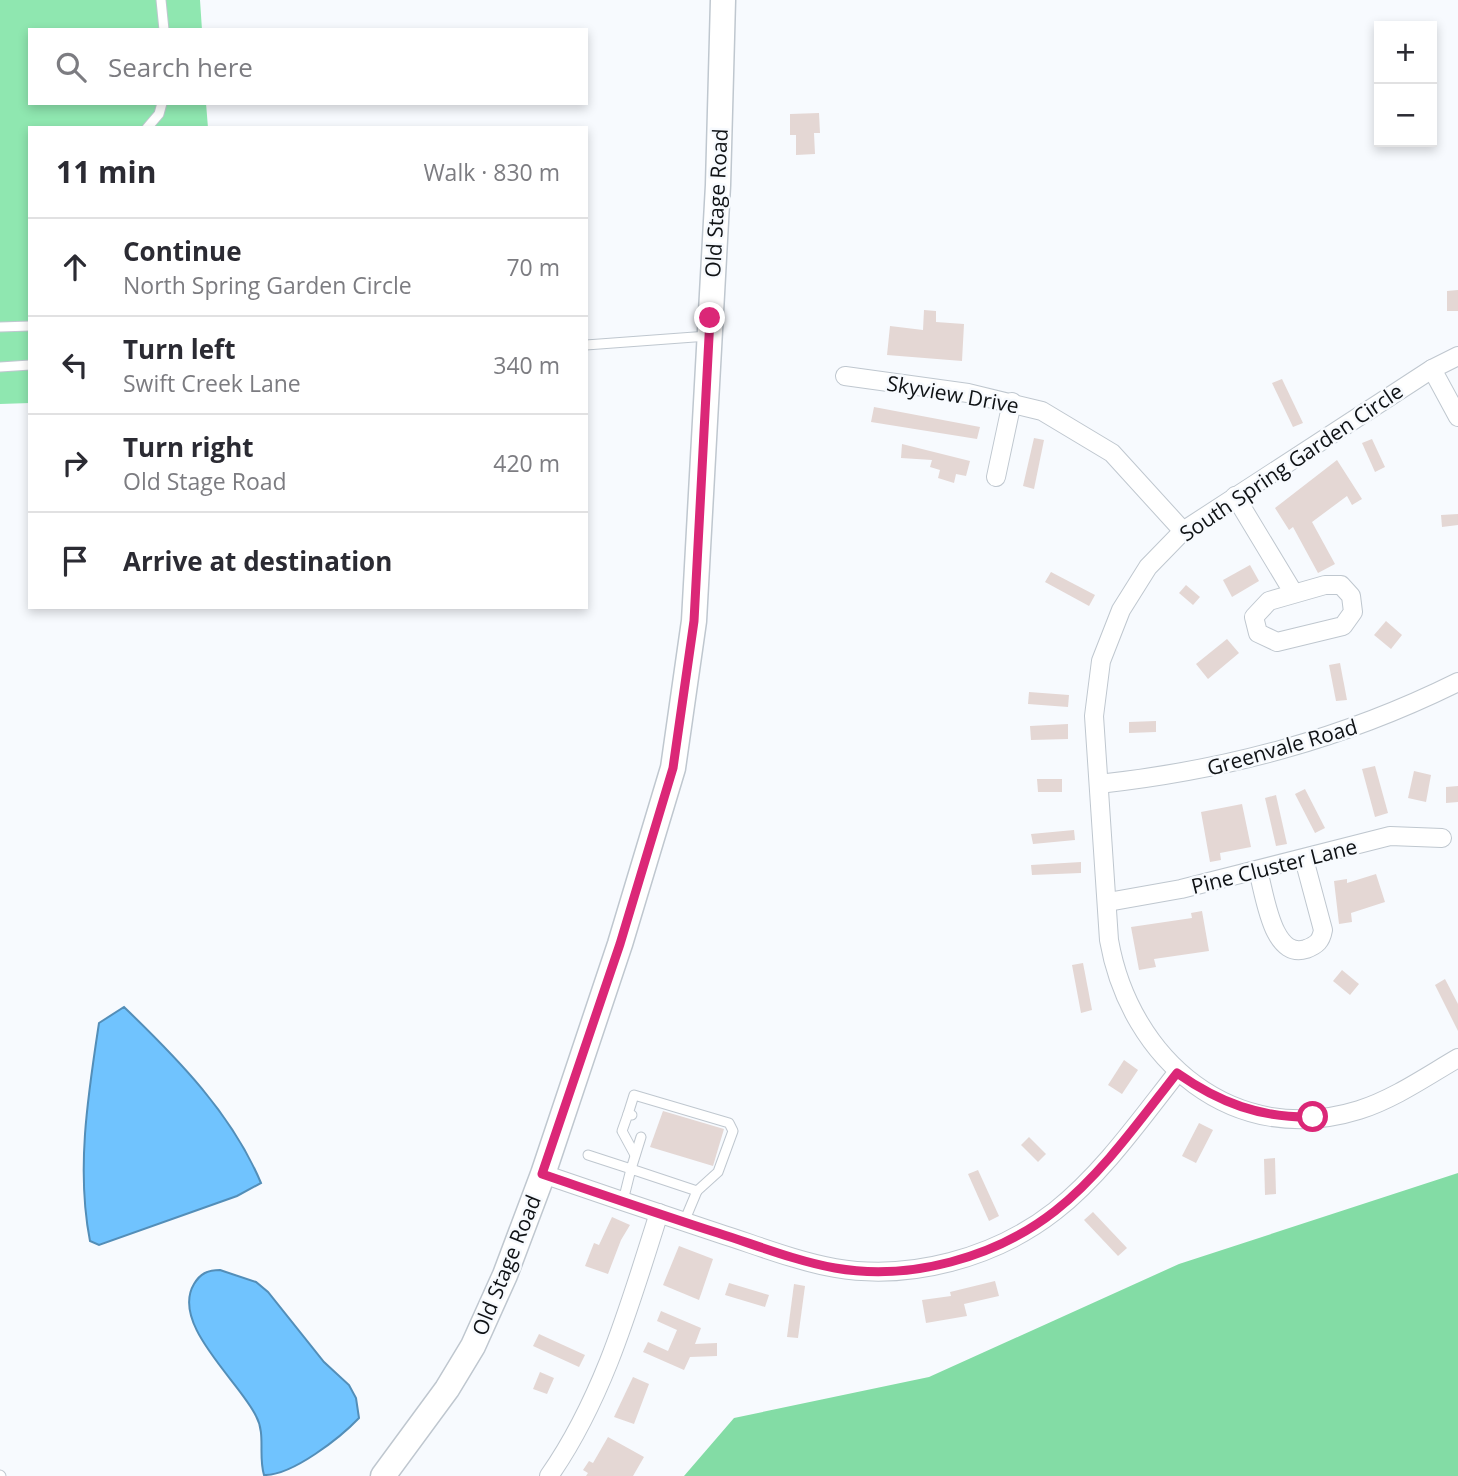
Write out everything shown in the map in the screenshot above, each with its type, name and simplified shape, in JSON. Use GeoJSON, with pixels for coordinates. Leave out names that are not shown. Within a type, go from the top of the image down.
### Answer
{"type":"FeatureCollection","features":[{"type":"Feature","properties":{"kind":"main road","name":"Old Stage Road"},"geometry":{"type":"LineString","coordinates":[[383,1476],[424,1426],[473,1346],[505,1275],[620,944],[673,768],[694,621],[718,185],[723,0]]}},
{"type":"Feature","properties":{"kind":"street","name":"South Spring Garden Circle"},"geometry":{"type":"LineString","coordinates":[[1458,356],[1432,369],[1183,530],[1156,558],[1121,610],[1101,662],[1094,716],[1114,968],[1127,1003],[1142,1032],[1177,1073],[1217,1099],[1238,1108],[1260,1114],[1313,1117],[1359,1110],[1458,1058]]}},
{"type":"Feature","properties":{"kind":"street"},"geometry":{"type":"LineString","coordinates":[[1432,369],[1458,417]]}},
{"type":"Feature","properties":{"kind":"street","name":"Skyview Drive"},"geometry":{"type":"LineString","coordinates":[[845,376],[968,393],[1042,411],[1112,453],[1183,530]]}},
{"type":"Feature","properties":{"kind":"street"},"geometry":{"type":"LineString","coordinates":[[996,477],[1012,402]]}},
{"type":"Feature","properties":{"kind":"street"},"geometry":{"type":"LineString","coordinates":[[1236,496],[1293,592]]}},
{"type":"Feature","properties":{"kind":"street"},"geometry":{"type":"LineString","coordinates":[[1332,584],[1341,585],[1349,592],[1353,603],[1352,617],[1343,625],[1282,641],[1261,636],[1254,622],[1256,612],[1269,601],[1293,592],[1332,584]]}},
{"type":"Feature","properties":{"kind":"street","name":"Greenvale Road"},"geometry":{"type":"LineString","coordinates":[[1099,785],[1231,764],[1311,743],[1411,705],[1458,682]]}},
{"type":"Feature","properties":{"kind":"street","name":"Pine Cluster Lane"},"geometry":{"type":"LineString","coordinates":[[1108,902],[1258,871],[1390,836],[1441,838]]}},
{"type":"Feature","properties":{"kind":"street"},"geometry":{"type":"LineString","coordinates":[[1258,871],[1278,939],[1288,949],[1301,951],[1316,945],[1321,940],[1323,930],[1304,859]]}},
{"type":"Feature","properties":{"kind":"street"},"geometry":{"type":"LineString","coordinates":[[542,1174],[684,1222],[834,1268],[886,1271],[952,1262],[1010,1240],[1070,1198],[1131,1131],[1177,1073]]}},
{"type":"Feature","properties":{"kind":"street"},"geometry":{"type":"LineString","coordinates":[[549,1476],[590,1405],[617,1342],[659,1213]]}},
{"type":"Feature","properties":{"kind":"lane"},"geometry":{"type":"LineString","coordinates":[[161,0],[164,28]]}},
{"type":"Feature","properties":{"kind":"lane"},"geometry":{"type":"LineString","coordinates":[[149,126],[159,114],[161,105]]}},
{"type":"Feature","properties":{"kind":"lane"},"geometry":{"type":"LineString","coordinates":[[0,327],[28,326]]}},
{"type":"Feature","properties":{"kind":"lane"},"geometry":{"type":"LineString","coordinates":[[588,345],[709,336]]}},
{"type":"Feature","properties":{"kind":"lane"},"geometry":{"type":"LineString","coordinates":[[0,368],[28,365]]}},
{"type":"Feature","properties":{"kind":"lane"},"geometry":{"type":"LineString","coordinates":[[635,1155],[622,1131],[631,1114],[635,1095],[653,1103],[729,1123],[733,1131],[718,1172],[697,1191],[684,1222]]}},
{"type":"Feature","properties":{"kind":"lane"},"geometry":{"type":"LineString","coordinates":[[623,1201],[641,1138]]}},
{"type":"Feature","properties":{"kind":"lane"},"geometry":{"type":"LineString","coordinates":[[589,1155],[697,1191]]}},
{"type":"Feature","properties":{"kind":"green space"},"geometry":{"type":"Polygon","coordinates":[[[0,0],[200,0],[202,28],[28,28],[28,105],[206,105],[208,126],[28,126],[28,403],[0,404],[0,0]]]}},
{"type":"Feature","properties":{"kind":"green space"},"geometry":{"type":"Polygon","coordinates":[[[1458,1173],[1458,1476],[684,1476],[734,1418],[929,1377],[1179,1264],[1458,1173]]]}},
{"type":"Feature","properties":{"kind":"water"},"geometry":{"type":"Polygon","coordinates":[[[124,1007],[202,1089],[235,1134],[261,1183],[237,1196],[99,1245],[90,1241],[86,1214],[85,1132],[99,1023],[124,1007]]]}},
{"type":"Feature","properties":{"kind":"water"},"geometry":{"type":"Polygon","coordinates":[[[220,1270],[256,1282],[268,1292],[324,1362],[349,1385],[356,1398],[359,1418],[351,1426],[315,1454],[275,1474],[264,1475],[261,1430],[256,1416],[210,1352],[191,1317],[189,1300],[194,1284],[204,1273],[220,1270]]]}},
{"type":"Feature","properties":{"kind":"building"},"geometry":{"type":"Polygon","coordinates":[[[819,113],[820,133],[814,133],[815,154],[796,155],[796,135],[790,135],[790,114],[819,113]]]}},
{"type":"Feature","properties":{"kind":"building"},"geometry":{"type":"Polygon","coordinates":[[[1458,290],[1458,311],[1447,311],[1447,291],[1458,290]]]}},
{"type":"Feature","properties":{"kind":"building"},"geometry":{"type":"Polygon","coordinates":[[[924,310],[936,311],[936,322],[964,324],[962,361],[887,355],[890,326],[923,330],[924,310]]]}},
{"type":"Feature","properties":{"kind":"building"},"geometry":{"type":"Polygon","coordinates":[[[1282,379],[1303,423],[1293,427],[1272,383],[1282,379]]]}},
{"type":"Feature","properties":{"kind":"building"},"geometry":{"type":"Polygon","coordinates":[[[874,407],[980,427],[977,439],[871,422],[874,407]]]}},
{"type":"Feature","properties":{"kind":"building"},"geometry":{"type":"Polygon","coordinates":[[[1034,438],[1044,440],[1034,489],[1023,486],[1034,438]]]}},
{"type":"Feature","properties":{"kind":"building"},"geometry":{"type":"Polygon","coordinates":[[[1372,439],[1385,467],[1375,472],[1362,443],[1372,439]]]}},
{"type":"Feature","properties":{"kind":"building"},"geometry":{"type":"Polygon","coordinates":[[[902,444],[970,461],[966,476],[956,474],[954,483],[938,478],[940,470],[930,467],[932,460],[901,458],[902,444]]]}},
{"type":"Feature","properties":{"kind":"building"},"geometry":{"type":"Polygon","coordinates":[[[1337,460],[1362,499],[1352,505],[1347,496],[1312,522],[1335,564],[1318,573],[1293,527],[1289,530],[1275,508],[1337,460]]]}},
{"type":"Feature","properties":{"kind":"building"},"geometry":{"type":"Polygon","coordinates":[[[1458,514],[1458,525],[1442,527],[1441,515],[1458,514]]]}},
{"type":"Feature","properties":{"kind":"building"},"geometry":{"type":"Polygon","coordinates":[[[1250,565],[1259,581],[1232,597],[1223,580],[1250,565]]]}},
{"type":"Feature","properties":{"kind":"building"},"geometry":{"type":"Polygon","coordinates":[[[1051,572],[1095,595],[1089,606],[1045,582],[1051,572]]]}},
{"type":"Feature","properties":{"kind":"building"},"geometry":{"type":"Polygon","coordinates":[[[1186,585],[1200,597],[1193,605],[1179,593],[1186,585]]]}},
{"type":"Feature","properties":{"kind":"building"},"geometry":{"type":"Polygon","coordinates":[[[1386,621],[1402,635],[1391,649],[1374,635],[1386,621]]]}},
{"type":"Feature","properties":{"kind":"building"},"geometry":{"type":"Polygon","coordinates":[[[1227,639],[1239,653],[1208,679],[1196,664],[1227,639]]]}},
{"type":"Feature","properties":{"kind":"building"},"geometry":{"type":"Polygon","coordinates":[[[1340,663],[1347,700],[1336,701],[1329,665],[1340,663]]]}},
{"type":"Feature","properties":{"kind":"building"},"geometry":{"type":"Polygon","coordinates":[[[1029,692],[1069,695],[1068,707],[1028,704],[1029,692]]]}},
{"type":"Feature","properties":{"kind":"building"},"geometry":{"type":"Polygon","coordinates":[[[1156,721],[1156,732],[1129,733],[1129,722],[1156,721]]]}},
{"type":"Feature","properties":{"kind":"building"},"geometry":{"type":"Polygon","coordinates":[[[1068,724],[1068,739],[1031,740],[1030,726],[1068,724]]]}},
{"type":"Feature","properties":{"kind":"building"},"geometry":{"type":"Polygon","coordinates":[[[1375,766],[1388,813],[1375,817],[1362,769],[1375,766]]]}},
{"type":"Feature","properties":{"kind":"building"},"geometry":{"type":"Polygon","coordinates":[[[1414,771],[1431,775],[1426,802],[1408,798],[1414,771]]]}},
{"type":"Feature","properties":{"kind":"building"},"geometry":{"type":"Polygon","coordinates":[[[1037,779],[1062,779],[1062,792],[1038,792],[1037,779]]]}},
{"type":"Feature","properties":{"kind":"building"},"geometry":{"type":"Polygon","coordinates":[[[1458,786],[1458,802],[1446,803],[1446,787],[1458,786]]]}},
{"type":"Feature","properties":{"kind":"building"},"geometry":{"type":"Polygon","coordinates":[[[1305,789],[1325,828],[1315,833],[1295,794],[1305,789]]]}},
{"type":"Feature","properties":{"kind":"building"},"geometry":{"type":"Polygon","coordinates":[[[1276,795],[1287,844],[1276,846],[1265,798],[1276,795]]]}},
{"type":"Feature","properties":{"kind":"building"},"geometry":{"type":"Polygon","coordinates":[[[1242,804],[1251,847],[1220,853],[1221,860],[1210,862],[1201,812],[1242,804]]]}},
{"type":"Feature","properties":{"kind":"building"},"geometry":{"type":"Polygon","coordinates":[[[1074,830],[1075,840],[1033,844],[1031,834],[1074,830]]]}},
{"type":"Feature","properties":{"kind":"building"},"geometry":{"type":"Polygon","coordinates":[[[1081,862],[1081,873],[1032,875],[1031,865],[1081,862]]]}},
{"type":"Feature","properties":{"kind":"building"},"geometry":{"type":"Polygon","coordinates":[[[1376,874],[1385,902],[1351,913],[1352,922],[1339,924],[1334,881],[1347,879],[1347,883],[1376,874]]]}},
{"type":"Feature","properties":{"kind":"building"},"geometry":{"type":"Polygon","coordinates":[[[1202,911],[1209,951],[1154,959],[1156,967],[1139,970],[1131,927],[1192,918],[1191,913],[1202,911]]]}},
{"type":"Feature","properties":{"kind":"building"},"geometry":{"type":"Polygon","coordinates":[[[1083,963],[1092,1010],[1081,1013],[1072,965],[1083,963]]]}},
{"type":"Feature","properties":{"kind":"building"},"geometry":{"type":"Polygon","coordinates":[[[1342,970],[1359,984],[1350,995],[1333,981],[1342,970]]]}},
{"type":"Feature","properties":{"kind":"building"},"geometry":{"type":"Polygon","coordinates":[[[1445,979],[1458,1004],[1458,1031],[1435,985],[1445,979]]]}},
{"type":"Feature","properties":{"kind":"building"},"geometry":{"type":"Polygon","coordinates":[[[1124,1060],[1138,1070],[1122,1094],[1108,1085],[1124,1060]]]}},
{"type":"Feature","properties":{"kind":"building"},"geometry":{"type":"Polygon","coordinates":[[[663,1111],[724,1129],[713,1166],[650,1147],[663,1111]]]}},
{"type":"Feature","properties":{"kind":"building"},"geometry":{"type":"Polygon","coordinates":[[[1199,1123],[1213,1130],[1196,1163],[1182,1156],[1199,1123]]]}},
{"type":"Feature","properties":{"kind":"building"},"geometry":{"type":"Polygon","coordinates":[[[1029,1137],[1046,1154],[1038,1162],[1021,1145],[1029,1137]]]}},
{"type":"Feature","properties":{"kind":"building"},"geometry":{"type":"Polygon","coordinates":[[[1275,1158],[1276,1194],[1265,1195],[1264,1159],[1275,1158]]]}},
{"type":"Feature","properties":{"kind":"building"},"geometry":{"type":"Polygon","coordinates":[[[978,1170],[999,1216],[989,1221],[968,1174],[978,1170]]]}},
{"type":"Feature","properties":{"kind":"building"},"geometry":{"type":"Polygon","coordinates":[[[1093,1212],[1127,1248],[1118,1256],[1084,1220],[1093,1212]]]}},
{"type":"Feature","properties":{"kind":"building"},"geometry":{"type":"Polygon","coordinates":[[[612,1217],[630,1225],[608,1274],[585,1266],[594,1243],[599,1245],[612,1217]]]}},
{"type":"Feature","properties":{"kind":"building"},"geometry":{"type":"Polygon","coordinates":[[[679,1246],[713,1259],[699,1300],[663,1285],[679,1246]]]}},
{"type":"Feature","properties":{"kind":"building"},"geometry":{"type":"Polygon","coordinates":[[[995,1281],[999,1296],[964,1304],[967,1316],[926,1323],[922,1300],[951,1296],[950,1292],[995,1281]]]}},
{"type":"Feature","properties":{"kind":"building"},"geometry":{"type":"Polygon","coordinates":[[[729,1283],[769,1295],[765,1307],[725,1295],[729,1283]]]}},
{"type":"Feature","properties":{"kind":"building"},"geometry":{"type":"Polygon","coordinates":[[[794,1284],[805,1286],[798,1338],[787,1337],[794,1284]]]}},
{"type":"Feature","properties":{"kind":"building"},"geometry":{"type":"Polygon","coordinates":[[[661,1311],[701,1328],[695,1344],[717,1343],[717,1356],[690,1357],[684,1370],[643,1352],[648,1342],[668,1351],[677,1330],[657,1321],[661,1311]]]}},
{"type":"Feature","properties":{"kind":"building"},"geometry":{"type":"Polygon","coordinates":[[[539,1334],[585,1355],[579,1367],[533,1346],[539,1334]]]}},
{"type":"Feature","properties":{"kind":"building"},"geometry":{"type":"Polygon","coordinates":[[[540,1372],[554,1378],[547,1394],[533,1389],[540,1372]]]}},
{"type":"Feature","properties":{"kind":"building"},"geometry":{"type":"Polygon","coordinates":[[[633,1377],[649,1384],[634,1424],[614,1417],[633,1377]]]}},
{"type":"Feature","properties":{"kind":"building"},"geometry":{"type":"Polygon","coordinates":[[[608,1437],[644,1457],[633,1476],[586,1476],[588,1473],[583,1470],[589,1461],[593,1463],[608,1437]]]}},
{"type":"Feature","properties":{"kind":"route"},"geometry":{"type":"LineString","coordinates":[[710,318],[694,621],[673,768],[620,944],[542,1174],[684,1222],[834,1268],[886,1271],[952,1262],[1010,1240],[1053,1213],[1131,1131],[1177,1073],[1217,1099],[1238,1108],[1260,1114],[1313,1117]]}}]}
